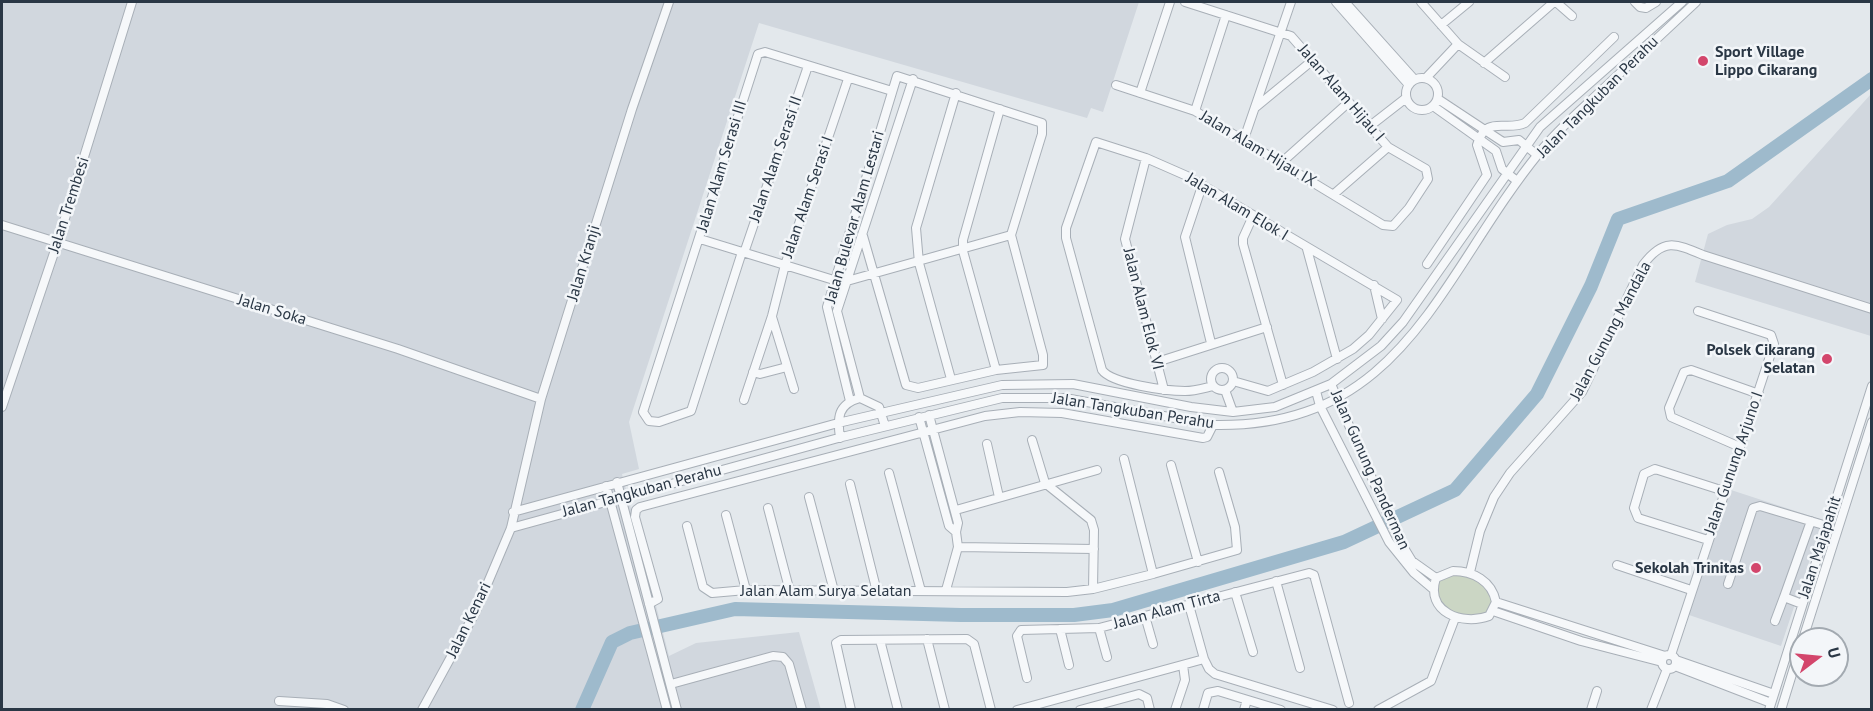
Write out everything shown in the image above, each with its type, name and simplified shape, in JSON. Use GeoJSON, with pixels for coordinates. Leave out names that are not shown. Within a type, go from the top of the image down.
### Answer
{"type":"FeatureCollection","features":[{"type":"Feature","properties":{"kind":"street","name":"Jalan Trembesi"},"geometry":{"type":"LineString","coordinates":[[2,407],[57,244],[132,2]]}},
{"type":"Feature","properties":{"kind":"street","name":"Jalan Kranji"},"geometry":{"type":"LineString","coordinates":[[511,528],[542,399],[632,109],[669,2]]}},
{"type":"Feature","properties":{"kind":"street"},"geometry":{"type":"LineString","coordinates":[[1140,93],[1170,2]]}},
{"type":"Feature","properties":{"kind":"street","name":"Jalan Alam Hijau I"},"geometry":{"type":"LineString","coordinates":[[1185,2],[1291,36],[1388,147],[1426,169],[1428,179],[1393,226]]}},
{"type":"Feature","properties":{"kind":"street"},"geometry":{"type":"LineString","coordinates":[[1244,142],[1279,31],[1291,2]]}},
{"type":"Feature","properties":{"kind":"street"},"geometry":{"type":"LineString","coordinates":[[1336,2],[1412,82]]}},
{"type":"Feature","properties":{"kind":"street"},"geometry":{"type":"LineString","coordinates":[[1345,2],[1412,82]]}},
{"type":"Feature","properties":{"kind":"street"},"geometry":{"type":"LineString","coordinates":[[1421,2],[1458,44],[1505,77]]}},
{"type":"Feature","properties":{"kind":"street"},"geometry":{"type":"LineString","coordinates":[[1441,25],[1469,2]]}},
{"type":"Feature","properties":{"kind":"street"},"geometry":{"type":"LineString","coordinates":[[1484,63],[1555,2],[1572,16]]}},
{"type":"Feature","properties":{"kind":"street"},"geometry":{"type":"LineString","coordinates":[[1635,2],[1640,7],[1646,8],[1656,2]]}},
{"type":"Feature","properties":{"kind":"street","name":"Jalan Tangkuban Perahu"},"geometry":{"type":"LineString","coordinates":[[513,512],[838,423],[1002,384],[1073,384],[1191,407],[1233,412],[1275,407],[1316,391],[1331,384],[1381,346],[1433,282],[1506,173],[1555,112],[1682,2]]}},
{"type":"Feature","properties":{"kind":"street","name":"Jalan Tangkuban Perahu"},"geometry":{"type":"LineString","coordinates":[[511,528],[729,467],[919,417],[1002,398],[1065,398],[1213,425],[1236,425],[1275,420],[1320,406],[1362,384],[1391,358],[1443,292],[1537,155],[1567,122],[1696,2]]}},
{"type":"Feature","properties":{"kind":"street"},"geometry":{"type":"LineString","coordinates":[[1194,111],[1226,15]]}},
{"type":"Feature","properties":{"kind":"street"},"geometry":{"type":"LineString","coordinates":[[1427,264],[1487,175],[1478,150],[1479,138],[1485,130],[1497,124],[1521,125],[1529,121],[1614,38]]}},
{"type":"Feature","properties":{"kind":"street"},"geometry":{"type":"LineString","coordinates":[[1412,82],[1426,78],[1458,44]]}},
{"type":"Feature","properties":{"kind":"street","name":"Jalan Alam Serasi III"},"geometry":{"type":"LineString","coordinates":[[692,411],[656,422],[644,417],[643,412],[700,239],[754,59],[758,54],[765,52],[892,91]]}},
{"type":"Feature","properties":{"kind":"street"},"geometry":{"type":"LineString","coordinates":[[1256,107],[1313,60]]}},
{"type":"Feature","properties":{"kind":"street","name":"Jalan Alam Serasi II"},"geometry":{"type":"LineString","coordinates":[[692,411],[743,252],[808,66]]}},
{"type":"Feature","properties":{"kind":"street","name":"Jalan Bulevar Alam Lestari"},"geometry":{"type":"LineString","coordinates":[[849,398],[827,307],[837,281],[898,75],[913,79],[837,312],[859,395]]}},
{"type":"Feature","properties":{"kind":"street"},"geometry":{"type":"LineString","coordinates":[[1406,98],[1418,110],[1426,110],[1435,103],[1436,86],[1426,78]]}},
{"type":"Feature","properties":{"kind":"street","name":"Jalan Alam Serasi I"},"geometry":{"type":"LineString","coordinates":[[744,400],[772,316],[785,265],[848,79]]}},
{"type":"Feature","properties":{"kind":"street"},"geometry":{"type":"LineString","coordinates":[[863,236],[903,379],[912,388],[996,370],[1043,365],[1045,362],[1011,235],[1042,134],[1042,123],[913,79]]}},
{"type":"Feature","properties":{"kind":"street"},"geometry":{"type":"LineString","coordinates":[[1370,126],[1406,98],[1412,82]]}},
{"type":"Feature","properties":{"kind":"street","name":"Jalan Alam Hijau IX"},"geometry":{"type":"LineString","coordinates":[[1116,85],[1194,111],[1383,225],[1393,226]]}},
{"type":"Feature","properties":{"kind":"street"},"geometry":{"type":"LineString","coordinates":[[951,379],[919,263],[916,228],[956,93]]}},
{"type":"Feature","properties":{"kind":"street"},"geometry":{"type":"LineString","coordinates":[[1281,163],[1349,102]]}},
{"type":"Feature","properties":{"kind":"street"},"geometry":{"type":"LineString","coordinates":[[1435,103],[1503,142]]}},
{"type":"Feature","properties":{"kind":"street"},"geometry":{"type":"LineString","coordinates":[[1435,103],[1496,151],[1499,165],[1517,181]]}},
{"type":"Feature","properties":{"kind":"street"},"geometry":{"type":"LineString","coordinates":[[996,370],[963,250],[965,227],[1000,109]]}},
{"type":"Feature","properties":{"kind":"street"},"geometry":{"type":"LineString","coordinates":[[1496,151],[1503,142],[1514,139],[1527,145],[1537,155]]}},
{"type":"Feature","properties":{"kind":"street","name":"Jalan Alam Elok I"},"geometry":{"type":"LineString","coordinates":[[1164,390],[1110,378],[1102,370],[1066,238],[1066,228],[1092,145],[1096,142],[1171,168],[1307,249],[1374,285],[1397,300],[1382,319]]}},
{"type":"Feature","properties":{"kind":"street"},"geometry":{"type":"LineString","coordinates":[[1334,194],[1388,147]]}},
{"type":"Feature","properties":{"kind":"street","name":"Jalan Alam Elok VI"},"geometry":{"type":"LineString","coordinates":[[1146,158],[1125,239],[1127,255],[1164,390]]}},
{"type":"Feature","properties":{"kind":"street"},"geometry":{"type":"LineString","coordinates":[[1202,186],[1185,237],[1211,343]]}},
{"type":"Feature","properties":{"kind":"street"},"geometry":{"type":"LineString","coordinates":[[1253,216],[1243,238],[1244,244],[1283,385]]}},
{"type":"Feature","properties":{"kind":"street","name":"Jalan Soka"},"geometry":{"type":"LineString","coordinates":[[2,225],[398,349],[542,399]]}},
{"type":"Feature","properties":{"kind":"street"},"geometry":{"type":"LineString","coordinates":[[700,239],[837,281],[847,281],[919,263],[1011,235]]}},
{"type":"Feature","properties":{"kind":"street","name":"Jalan Gunung Mandala"},"geometry":{"type":"LineString","coordinates":[[1470,572],[1480,531],[1494,497],[1510,473],[1582,392],[1643,265],[1658,250],[1670,244],[1679,244],[1702,255],[1872,309]]}},
{"type":"Feature","properties":{"kind":"street"},"geometry":{"type":"LineString","coordinates":[[1307,249],[1337,359]]}},
{"type":"Feature","properties":{"kind":"street"},"geometry":{"type":"LineString","coordinates":[[1433,282],[1443,292]]}},
{"type":"Feature","properties":{"kind":"street"},"geometry":{"type":"LineString","coordinates":[[1213,386],[1211,380],[1216,370],[1228,370],[1233,381],[1268,391],[1337,359],[1369,335],[1382,319],[1374,285]]}},
{"type":"Feature","properties":{"kind":"street","name":"Jalan Gunung Arjuno I"},"geometry":{"type":"LineString","coordinates":[[1651,710],[1759,394],[1773,339],[1771,335],[1698,311]]}},
{"type":"Feature","properties":{"kind":"street"},"geometry":{"type":"LineString","coordinates":[[772,316],[794,388]]}},
{"type":"Feature","properties":{"kind":"street"},"geometry":{"type":"LineString","coordinates":[[1157,362],[1267,327]]}},
{"type":"Feature","properties":{"kind":"street"},"geometry":{"type":"LineString","coordinates":[[753,372],[760,374],[787,366]]}},
{"type":"Feature","properties":{"kind":"street"},"geometry":{"type":"LineString","coordinates":[[1740,447],[1671,417],[1669,413],[1684,372],[1687,370],[1759,394]]}},
{"type":"Feature","properties":{"kind":"street"},"geometry":{"type":"LineString","coordinates":[[1225,390],[1233,381]]}},
{"type":"Feature","properties":{"kind":"street","name":"Jalan Gunung Panderman"},"geometry":{"type":"LineString","coordinates":[[1331,384],[1398,538],[1412,561],[1436,578]]}},
{"type":"Feature","properties":{"kind":"street"},"geometry":{"type":"LineString","coordinates":[[1164,390],[1194,391],[1213,386],[1225,390]]}},
{"type":"Feature","properties":{"kind":"street","name":"Jalan Majapahit"},"geometry":{"type":"LineString","coordinates":[[1770,706],[1872,386]]}},
{"type":"Feature","properties":{"kind":"street"},"geometry":{"type":"LineString","coordinates":[[1225,390],[1233,412]]}},
{"type":"Feature","properties":{"kind":"street","name":"Jalan Gunung Panderman"},"geometry":{"type":"LineString","coordinates":[[1316,391],[1320,406],[1389,542],[1414,573],[1433,589],[1435,600],[1440,608],[1455,618]]}},
{"type":"Feature","properties":{"kind":"street"},"geometry":{"type":"LineString","coordinates":[[1127,408],[1128,394]]}},
{"type":"Feature","properties":{"kind":"street"},"geometry":{"type":"LineString","coordinates":[[840,438],[838,423],[842,407],[849,398],[859,395],[873,403],[882,413],[885,426]]}},
{"type":"Feature","properties":{"kind":"street"},"geometry":{"type":"LineString","coordinates":[[1062,413],[1065,398]]}},
{"type":"Feature","properties":{"kind":"street"},"geometry":{"type":"LineString","coordinates":[[649,604],[658,599],[636,510],[923,430],[985,416],[1020,412],[1062,413],[1203,438],[1207,437],[1213,425]]}},
{"type":"Feature","properties":{"kind":"street"},"geometry":{"type":"LineString","coordinates":[[930,415],[958,523],[956,532],[958,547],[946,590]]}},
{"type":"Feature","properties":{"kind":"street"},"geometry":{"type":"LineString","coordinates":[[919,417],[949,526],[956,532]]}},
{"type":"Feature","properties":{"kind":"street","name":"Jalan Majapahit"},"geometry":{"type":"LineString","coordinates":[[1807,627],[1872,422]]}},
{"type":"Feature","properties":{"kind":"street"},"geometry":{"type":"LineString","coordinates":[[1032,440],[1045,483],[1087,514],[1094,530],[1093,589]]}},
{"type":"Feature","properties":{"kind":"street"},"geometry":{"type":"LineString","coordinates":[[987,444],[999,497]]}},
{"type":"Feature","properties":{"kind":"street"},"geometry":{"type":"LineString","coordinates":[[1348,458],[1359,451]]}},
{"type":"Feature","properties":{"kind":"street"},"geometry":{"type":"LineString","coordinates":[[1124,459],[1153,574]]}},
{"type":"Feature","properties":{"kind":"street"},"geometry":{"type":"LineString","coordinates":[[932,464],[942,461]]}},
{"type":"Feature","properties":{"kind":"street"},"geometry":{"type":"LineString","coordinates":[[1171,465],[1198,562]]}},
{"type":"Feature","properties":{"kind":"street"},"geometry":{"type":"LineString","coordinates":[[723,484],[729,467]]}},
{"type":"Feature","properties":{"kind":"street"},"geometry":{"type":"LineString","coordinates":[[1708,540],[1638,518],[1635,513],[1644,474],[1655,469],[1724,491]]}},
{"type":"Feature","properties":{"kind":"street"},"geometry":{"type":"LineString","coordinates":[[956,510],[1097,470]]}},
{"type":"Feature","properties":{"kind":"street","name":"Jalan Alam Surya Selatan"},"geometry":{"type":"LineString","coordinates":[[687,526],[703,587],[707,592],[946,590],[1067,592],[1093,589],[1236,551],[1239,546],[1219,472]]}},
{"type":"Feature","properties":{"kind":"street"},"geometry":{"type":"LineString","coordinates":[[707,473],[723,484]]}},
{"type":"Feature","properties":{"kind":"street"},"geometry":{"type":"LineString","coordinates":[[889,473],[921,591]]}},
{"type":"Feature","properties":{"kind":"street"},"geometry":{"type":"LineString","coordinates":[[617,482],[677,710]]}},
{"type":"Feature","properties":{"kind":"street"},"geometry":{"type":"LineString","coordinates":[[850,484],[877,592]]}},
{"type":"Feature","properties":{"kind":"street"},"geometry":{"type":"LineString","coordinates":[[606,486],[667,710]]}},
{"type":"Feature","properties":{"kind":"street"},"geometry":{"type":"LineString","coordinates":[[809,497],[834,591]]}},
{"type":"Feature","properties":{"kind":"street"},"geometry":{"type":"LineString","coordinates":[[1728,584],[1753,508],[1760,506],[1827,526]]}},
{"type":"Feature","properties":{"kind":"street"},"geometry":{"type":"LineString","coordinates":[[1833,506],[1843,508]]}},
{"type":"Feature","properties":{"kind":"street"},"geometry":{"type":"LineString","coordinates":[[768,508],[790,592]]}},
{"type":"Feature","properties":{"kind":"street"},"geometry":{"type":"LineString","coordinates":[[726,515],[746,590]]}},
{"type":"Feature","properties":{"kind":"street"},"geometry":{"type":"LineString","coordinates":[[1775,621],[1811,521]]}},
{"type":"Feature","properties":{"kind":"street","name":"Jalan Kenari"},"geometry":{"type":"LineString","coordinates":[[422,710],[475,613],[511,528]]}},
{"type":"Feature","properties":{"kind":"street"},"geometry":{"type":"LineString","coordinates":[[958,547],[1094,549]]}},
{"type":"Feature","properties":{"kind":"street"},"geometry":{"type":"LineString","coordinates":[[1617,565],[1691,590]]}},
{"type":"Feature","properties":{"kind":"street"},"geometry":{"type":"LineString","coordinates":[[1378,710],[1431,681],[1455,618],[1478,620],[1493,611],[1496,602],[1491,587],[1470,572],[1453,571],[1436,578],[1433,589]]}},
{"type":"Feature","properties":{"kind":"street","name":"Jalan Alam Tirta"},"geometry":{"type":"LineString","coordinates":[[1028,678],[1018,632],[1099,628],[1304,574],[1314,575],[1349,703]]}},
{"type":"Feature","properties":{"kind":"street"},"geometry":{"type":"LineString","coordinates":[[1276,581],[1300,668]]}},
{"type":"Feature","properties":{"kind":"street"},"geometry":{"type":"LineString","coordinates":[[1235,592],[1253,652]]}},
{"type":"Feature","properties":{"kind":"street"},"geometry":{"type":"LineString","coordinates":[[1784,597],[1802,604]]}},
{"type":"Feature","properties":{"kind":"street"},"geometry":{"type":"LineString","coordinates":[[1496,602],[1774,694]]}},
{"type":"Feature","properties":{"kind":"street"},"geometry":{"type":"LineString","coordinates":[[1189,605],[1204,659],[1209,669],[1215,674],[1333,710]]}},
{"type":"Feature","properties":{"kind":"street"},"geometry":{"type":"LineString","coordinates":[[1493,611],[1581,640],[1669,661],[1770,706]]}},
{"type":"Feature","properties":{"kind":"street"},"geometry":{"type":"LineString","coordinates":[[1145,616],[1153,644]]}},
{"type":"Feature","properties":{"kind":"street"},"geometry":{"type":"LineString","coordinates":[[1099,628],[1107,657]]}},
{"type":"Feature","properties":{"kind":"street"},"geometry":{"type":"LineString","coordinates":[[1060,629],[1069,665]]}},
{"type":"Feature","properties":{"kind":"street"},"geometry":{"type":"LineString","coordinates":[[880,639],[898,710]]}},
{"type":"Feature","properties":{"kind":"street"},"geometry":{"type":"LineString","coordinates":[[851,710],[836,643],[841,640],[880,639],[971,640],[991,710]]}},
{"type":"Feature","properties":{"kind":"street"},"geometry":{"type":"LineString","coordinates":[[927,639],[945,710]]}},
{"type":"Feature","properties":{"kind":"street"},"geometry":{"type":"LineString","coordinates":[[670,684],[773,656],[783,657],[789,664],[802,710]]}},
{"type":"Feature","properties":{"kind":"street"},"geometry":{"type":"LineString","coordinates":[[1017,710],[1204,659]]}},
{"type":"Feature","properties":{"kind":"street"},"geometry":{"type":"LineString","coordinates":[[1175,710],[1185,680],[1183,665]]}},
{"type":"Feature","properties":{"kind":"street"},"geometry":{"type":"LineString","coordinates":[[1781,710],[1789,684]]}},
{"type":"Feature","properties":{"kind":"street"},"geometry":{"type":"LineString","coordinates":[[1203,710],[1208,693],[1212,691],[1281,710]]}},
{"type":"Feature","properties":{"kind":"street"},"geometry":{"type":"LineString","coordinates":[[1594,709],[1597,691]]}},
{"type":"Feature","properties":{"kind":"street"},"geometry":{"type":"LineString","coordinates":[[1080,710],[1108,706],[1143,695],[1147,698],[1150,710]]}},
{"type":"Feature","properties":{"kind":"street"},"geometry":{"type":"LineString","coordinates":[[1244,710],[1247,700]]}},
{"type":"Feature","properties":{"kind":"street"},"geometry":{"type":"LineString","coordinates":[[279,701],[327,704],[344,710]]}},
{"type":"Feature","properties":{"kind":"shaded area"},"geometry":{"type":"Polygon","coordinates":[[[2,2],[1139,2],[1103,112],[1091,108],[1087,118],[759,23],[629,422],[639,469],[622,474],[669,656],[696,643],[799,632],[821,710],[2,709],[2,2]]]}},
{"type":"Feature","properties":{"kind":"shaded area"},"geometry":{"type":"Polygon","coordinates":[[[1871,94],[1871,336],[1695,282],[1708,234],[1727,225],[1752,219],[1769,207],[1871,94]]]}},
{"type":"Feature","properties":{"kind":"shaded area","name":"Sekolah Trinitas"},"geometry":{"type":"Polygon","coordinates":[[[1731,490],[1823,520],[1781,646],[1689,615],[1731,490]]]}},
{"type":"Feature","properties":{"kind":"green space"},"geometry":{"type":"Polygon","coordinates":[[[1452,572],[1465,574],[1486,586],[1494,597],[1487,615],[1455,617],[1436,600],[1436,579],[1452,572]]]}},
{"type":"Feature","properties":{"kind":"waterway"},"geometry":{"type":"LineString","coordinates":[[582,710],[612,642],[630,633],[735,609],[961,615],[1074,615],[1113,610],[1344,542],[1455,490],[1537,394],[1591,286],[1618,219],[1728,181],[1872,79]]}},
{"type":"Feature","properties":{"kind":"place","name":"Sport Village Lippo Cikarang"},"geometry":{"type":"Point","coordinates":[1703,61]}},
{"type":"Feature","properties":{"kind":"place","name":"Polsek Cikarang Selatan"},"geometry":{"type":"Point","coordinates":[1827,359]}},
{"type":"Feature","properties":{"kind":"place","name":"Sekolah Trinitas"},"geometry":{"type":"Point","coordinates":[1756,568]}}]}
